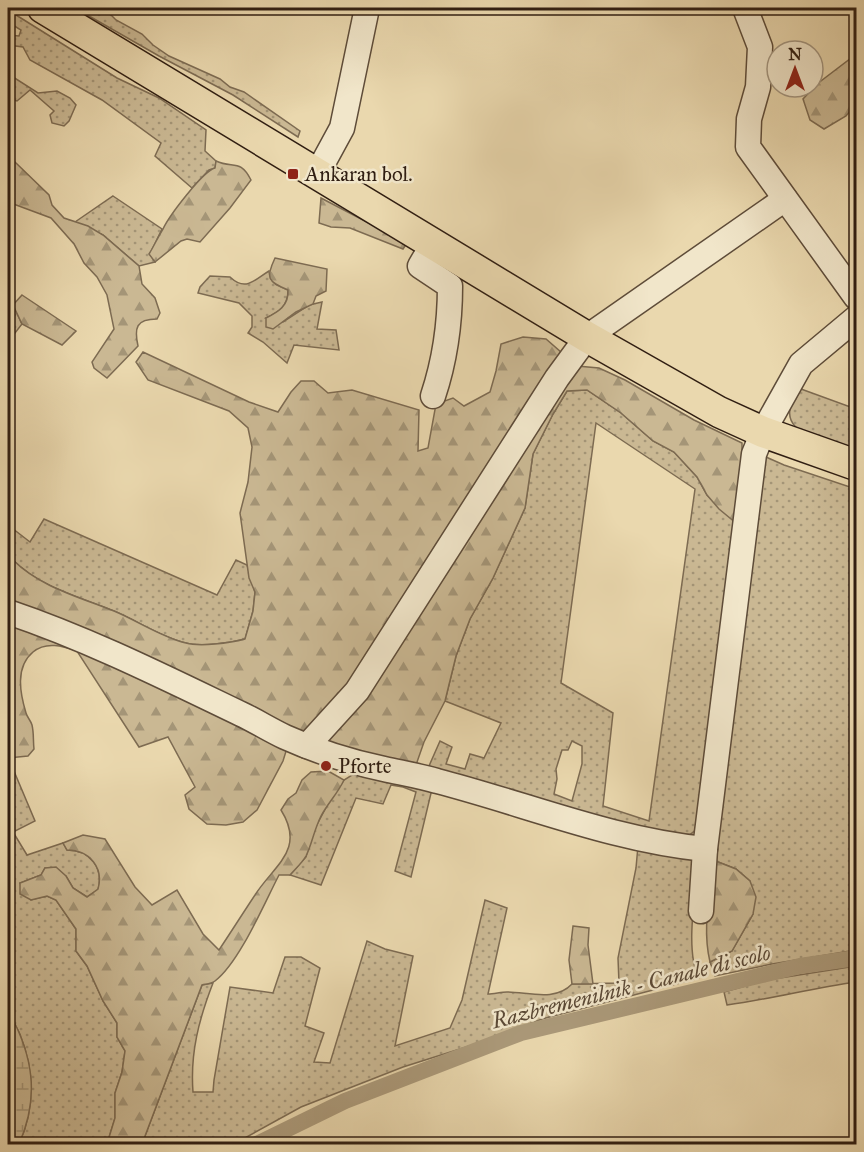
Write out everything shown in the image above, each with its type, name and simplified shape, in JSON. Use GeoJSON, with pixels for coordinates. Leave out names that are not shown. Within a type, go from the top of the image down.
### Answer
{"type":"FeatureCollection","features":[{"type":"Feature","properties":{"kind":"main road"},"geometry":{"type":"LineString","coordinates":[[43,8],[587,337],[719,412],[763,432],[856,465]]}},
{"type":"Feature","properties":{"kind":"street"},"geometry":{"type":"LineString","coordinates":[[317,174],[342,128],[367,8]]}},
{"type":"Feature","properties":{"kind":"street"},"geometry":{"type":"LineString","coordinates":[[746,8],[760,46],[758,87],[749,119],[748,147],[856,297]]}},
{"type":"Feature","properties":{"kind":"street"},"geometry":{"type":"LineString","coordinates":[[308,746],[357,691],[557,378],[587,337],[785,199]]}},
{"type":"Feature","properties":{"kind":"street"},"geometry":{"type":"LineString","coordinates":[[433,244],[420,266],[450,286],[443,366],[433,396]]}},
{"type":"Feature","properties":{"kind":"street"},"geometry":{"type":"LineString","coordinates":[[701,911],[705,849],[754,454],[763,432],[801,364],[856,318]]}},
{"type":"Feature","properties":{"kind":"street"},"geometry":{"type":"LineString","coordinates":[[8,612],[38,622],[142,667],[308,746],[382,769],[437,780],[540,812],[671,846],[705,849]]}},
{"type":"Feature","properties":{"kind":"green space"},"geometry":{"type":"Polygon","coordinates":[[[75,8],[104,8],[116,20],[142,34],[169,56],[244,92],[300,131],[298,137],[233,95],[75,8]]]}},
{"type":"Feature","properties":{"kind":"green space"},"geometry":{"type":"Polygon","coordinates":[[[8,10],[117,78],[159,98],[206,130],[205,151],[216,161],[215,168],[209,170],[192,188],[155,156],[161,143],[102,100],[30,60],[23,47],[8,45],[8,35],[19,36],[21,30],[8,22],[8,10]]]}},
{"type":"Feature","properties":{"kind":"green space"},"geometry":{"type":"Polygon","coordinates":[[[856,43],[856,104],[846,116],[824,129],[810,120],[803,99],[825,99],[825,78],[851,58],[856,43]]]}},
{"type":"Feature","properties":{"kind":"green space"},"geometry":{"type":"Polygon","coordinates":[[[8,75],[38,93],[57,91],[70,98],[76,105],[69,121],[64,126],[52,123],[50,115],[54,111],[30,90],[17,101],[10,99],[8,101],[8,75]]]}},
{"type":"Feature","properties":{"kind":"green space"},"geometry":{"type":"Polygon","coordinates":[[[8,158],[49,195],[52,205],[64,218],[88,226],[103,235],[139,266],[142,284],[155,298],[160,313],[157,319],[150,319],[138,326],[136,334],[138,346],[107,378],[94,368],[92,362],[114,329],[107,295],[97,277],[84,263],[74,244],[51,218],[8,202],[8,158]]]}},
{"type":"Feature","properties":{"kind":"green space"},"geometry":{"type":"Polygon","coordinates":[[[216,161],[240,166],[251,180],[200,242],[187,239],[181,241],[155,262],[149,254],[166,223],[195,185],[215,168],[216,161]]]}},
{"type":"Feature","properties":{"kind":"green space"},"geometry":{"type":"Polygon","coordinates":[[[113,196],[162,229],[150,254],[155,262],[139,266],[103,235],[75,222],[113,196]]]}},
{"type":"Feature","properties":{"kind":"green space"},"geometry":{"type":"Polygon","coordinates":[[[321,198],[407,243],[403,249],[350,228],[331,227],[319,223],[321,198]]]}},
{"type":"Feature","properties":{"kind":"green space"},"geometry":{"type":"Polygon","coordinates":[[[275,258],[327,269],[326,291],[316,296],[313,304],[296,312],[273,329],[266,327],[266,318],[285,304],[288,296],[288,290],[270,278],[275,258]]]}},
{"type":"Feature","properties":{"kind":"green space"},"geometry":{"type":"Polygon","coordinates":[[[269,271],[273,282],[288,290],[288,296],[282,308],[266,318],[283,322],[309,305],[322,302],[317,329],[336,330],[339,350],[294,345],[287,363],[263,342],[248,333],[252,327],[252,316],[239,303],[198,293],[200,287],[210,276],[230,277],[245,284],[269,271]]]}},
{"type":"Feature","properties":{"kind":"green space"},"geometry":{"type":"Polygon","coordinates":[[[22,295],[76,331],[62,345],[22,324],[13,305],[22,295]]]}},
{"type":"Feature","properties":{"kind":"green space"},"geometry":{"type":"Polygon","coordinates":[[[13,305],[22,324],[8,342],[8,306],[13,305]]]}},
{"type":"Feature","properties":{"kind":"green space"},"geometry":{"type":"Polygon","coordinates":[[[523,337],[546,339],[577,366],[599,368],[625,380],[694,420],[742,443],[736,523],[719,509],[707,495],[697,477],[674,452],[653,441],[621,413],[587,390],[567,391],[533,454],[525,508],[493,578],[470,619],[456,656],[445,701],[424,742],[416,765],[327,743],[316,725],[298,734],[287,748],[283,761],[257,810],[243,822],[226,825],[207,824],[189,809],[185,795],[195,787],[168,737],[139,747],[77,651],[55,646],[43,646],[33,652],[23,665],[20,681],[22,697],[32,725],[34,749],[28,756],[8,758],[8,560],[13,560],[48,584],[177,640],[207,645],[245,639],[253,611],[255,592],[249,578],[240,513],[248,482],[252,447],[248,428],[229,411],[148,380],[136,362],[143,352],[249,402],[278,412],[301,381],[314,381],[328,393],[352,390],[419,410],[418,451],[428,448],[436,404],[453,398],[464,406],[490,392],[501,344],[523,337]]]}},
{"type":"Feature","properties":{"kind":"green space"},"geometry":{"type":"Polygon","coordinates":[[[801,389],[856,409],[856,450],[812,437],[794,425],[790,416],[791,405],[801,389]]]}},
{"type":"Feature","properties":{"kind":"green space"},"geometry":{"type":"Polygon","coordinates":[[[587,390],[621,413],[653,441],[674,452],[697,477],[707,495],[736,523],[699,826],[690,834],[673,840],[462,778],[429,766],[440,741],[452,747],[446,764],[465,769],[470,754],[484,758],[501,723],[445,701],[456,656],[470,619],[493,578],[525,508],[533,454],[567,391],[587,390]],[[596,423],[561,683],[613,713],[603,806],[649,821],[695,489],[596,423]],[[572,741],[568,750],[562,750],[556,769],[554,794],[572,801],[582,764],[582,746],[572,741]]]}},
{"type":"Feature","properties":{"kind":"green space"},"geometry":{"type":"Polygon","coordinates":[[[766,457],[856,489],[856,950],[715,976],[710,962],[732,951],[753,914],[750,881],[736,869],[713,860],[759,486],[766,457]]]}},
{"type":"Feature","properties":{"kind":"green space"},"geometry":{"type":"Polygon","coordinates":[[[44,519],[217,595],[236,560],[247,565],[255,592],[253,611],[245,639],[207,645],[177,640],[114,611],[60,590],[35,577],[13,560],[8,560],[8,525],[30,542],[44,519]]]}},
{"type":"Feature","properties":{"kind":"green space"},"geometry":{"type":"Polygon","coordinates":[[[8,757],[35,821],[13,832],[27,855],[63,843],[67,850],[82,853],[88,857],[99,874],[98,890],[87,897],[73,888],[66,876],[45,868],[41,875],[20,883],[31,900],[47,896],[56,900],[76,929],[76,951],[87,966],[103,1001],[117,1023],[117,1037],[125,1051],[122,1072],[115,1093],[115,1118],[107,1144],[19,1144],[28,1118],[31,1078],[26,1051],[10,1015],[7,1001],[8,944],[10,942],[8,937],[8,757]]]}},
{"type":"Feature","properties":{"kind":"green space"},"geometry":{"type":"Polygon","coordinates":[[[360,770],[432,789],[411,877],[395,871],[416,792],[391,785],[383,804],[356,798],[321,885],[290,875],[306,857],[312,834],[330,800],[344,780],[360,770]]]}},
{"type":"Feature","properties":{"kind":"green space"},"geometry":{"type":"Polygon","coordinates":[[[328,771],[344,780],[321,816],[304,859],[290,875],[279,875],[233,961],[215,981],[202,985],[142,1144],[107,1144],[115,1118],[115,1093],[122,1072],[125,1051],[117,1037],[117,1023],[103,1001],[87,966],[76,951],[76,929],[56,900],[47,896],[31,900],[20,894],[20,883],[41,875],[45,868],[56,867],[66,876],[73,888],[87,897],[98,889],[97,867],[82,853],[67,850],[63,843],[83,835],[105,839],[135,887],[152,905],[177,890],[203,934],[219,950],[289,847],[288,824],[281,810],[288,799],[296,793],[302,780],[311,772],[328,771]]]}},
{"type":"Feature","properties":{"kind":"green space"},"geometry":{"type":"Polygon","coordinates":[[[638,846],[680,854],[694,861],[698,867],[692,939],[695,967],[699,978],[542,1019],[498,1037],[403,1067],[301,1107],[234,1144],[142,1144],[202,985],[213,983],[194,1050],[193,1092],[213,1092],[230,987],[273,993],[285,957],[301,957],[320,968],[305,1026],[324,1033],[314,1062],[330,1063],[367,941],[385,949],[413,956],[395,1046],[450,1028],[462,1000],[485,900],[507,908],[488,994],[507,992],[541,995],[558,993],[572,984],[619,983],[618,958],[636,868],[638,846]]]}},
{"type":"Feature","properties":{"kind":"green space"},"geometry":{"type":"Polygon","coordinates":[[[713,860],[736,869],[750,881],[756,897],[753,914],[732,951],[710,962],[707,924],[713,860]]]}},
{"type":"Feature","properties":{"kind":"green space"},"geometry":{"type":"Polygon","coordinates":[[[573,926],[589,928],[588,945],[593,984],[572,984],[569,960],[573,926]]]}},
{"type":"Feature","properties":{"kind":"green space"},"geometry":{"type":"Polygon","coordinates":[[[856,966],[856,982],[727,1005],[724,992],[767,980],[856,966]]]}},
{"type":"Feature","properties":{"kind":"green space"},"geometry":{"type":"Polygon","coordinates":[[[8,1010],[23,1043],[31,1076],[30,1109],[19,1144],[8,1144],[8,1110],[14,1067],[8,1055],[8,1010]]]}},
{"type":"Feature","properties":{"kind":"waterway","name":"Razbremenilnik - Canale di scolo"},"geometry":{"type":"LineString","coordinates":[[257,1144],[345,1101],[521,1033],[800,966],[856,958]]}},
{"type":"Feature","properties":{"kind":"place","name":"Ankaran bol."},"geometry":{"type":"Point","coordinates":[293,174]}},
{"type":"Feature","properties":{"kind":"place","name":"Pforte"},"geometry":{"type":"Point","coordinates":[326,766]}}]}
